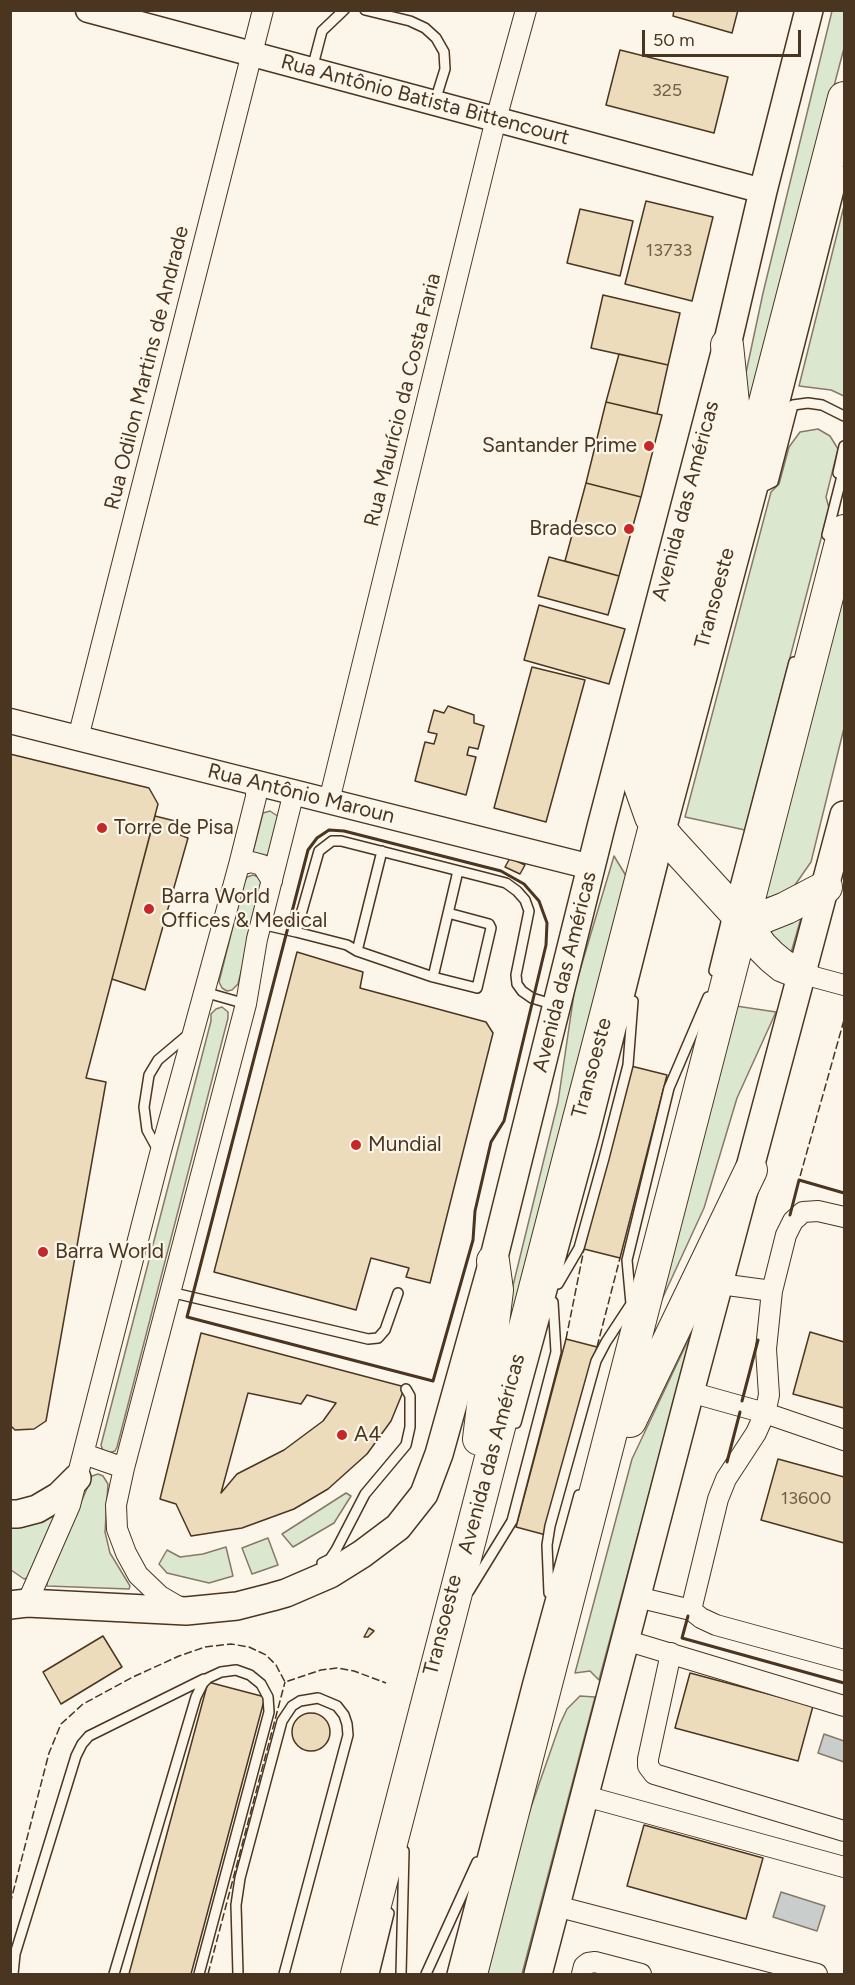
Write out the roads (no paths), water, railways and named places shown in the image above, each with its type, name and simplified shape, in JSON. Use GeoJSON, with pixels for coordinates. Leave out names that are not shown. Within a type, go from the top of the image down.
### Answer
{"type":"FeatureCollection","features":[{"type":"Feature","properties":{"kind":"highway","name":"Avenida das Américas"},"geometry":{"type":"LineString","coordinates":[[357,1974],[476,1514],[662,833],[844,98]]}},
{"type":"Feature","properties":{"kind":"highway"},"geometry":{"type":"LineString","coordinates":[[727,345],[733,403],[638,780],[645,802],[662,833],[736,914],[761,946],[783,966],[803,974]]}},
{"type":"Feature","properties":{"kind":"highway"},"geometry":{"type":"LineString","coordinates":[[471,1974],[590,1486],[835,527]]}},
{"type":"Feature","properties":{"kind":"highway"},"geometry":{"type":"LineString","coordinates":[[736,914],[786,908],[831,888]]}},
{"type":"Feature","properties":{"kind":"highway"},"geometry":{"type":"LineString","coordinates":[[590,1486],[751,1170]]}},
{"type":"Feature","properties":{"kind":"highway"},"geometry":{"type":"LineString","coordinates":[[476,1514],[473,1487],[497,1290],[493,1261]]}},
{"type":"Feature","properties":{"kind":"main road","name":"Avenida das Américas"},"geometry":{"type":"LineString","coordinates":[[16,1597],[186,1611],[237,1606],[286,1593],[330,1574],[398,1527],[424,1494],[439,1454],[493,1261],[591,867],[727,345],[762,191],[809,10]]}},
{"type":"Feature","properties":{"kind":"main road"},"geometry":{"type":"LineString","coordinates":[[538,1974],[690,1392],[803,974],[831,888],[844,815]]}},
{"type":"Feature","properties":{"kind":"main road"},"geometry":{"type":"LineString","coordinates":[[10,1514],[18,1514],[59,1496],[81,1466]]}},
{"type":"Feature","properties":{"kind":"street","name":"Rua Antônio Batista Bittencourt"},"geometry":{"type":"LineString","coordinates":[[88,10],[762,191]]}},
{"type":"Feature","properties":{"kind":"street","name":"Rua Odilon Martins de Andrade"},"geometry":{"type":"LineString","coordinates":[[78,738],[263,10]]}},
{"type":"Feature","properties":{"kind":"street","name":"Rua Maurício da Costa Faria"},"geometry":{"type":"LineString","coordinates":[[329,801],[496,119],[526,10]]}},
{"type":"Feature","properties":{"kind":"street","name":"Rua Antônio Maroun"},"geometry":{"type":"LineString","coordinates":[[10,721],[591,867]]}},
{"type":"Feature","properties":{"kind":"street"},"geometry":{"type":"LineString","coordinates":[[16,1597],[70,1505],[160,1154],[239,865],[256,797],[256,783]]}},
{"type":"Feature","properties":{"kind":"street"},"geometry":{"type":"LineString","coordinates":[[186,1611],[160,1596],[138,1575],[117,1529],[116,1505],[246,1004],[261,924],[294,792]]}},
{"type":"Feature","properties":{"kind":"street"},"geometry":{"type":"LineString","coordinates":[[239,865],[251,862],[262,865],[272,881]]}},
{"type":"Feature","properties":{"kind":"street"},"geometry":{"type":"LineString","coordinates":[[803,974],[844,985]]}},
{"type":"Feature","properties":{"kind":"street"},"geometry":{"type":"LineString","coordinates":[[691,1610],[718,1499],[726,1479],[756,1433],[765,1413],[768,1395],[766,1349],[772,1291],[786,1235],[793,1221],[804,1212],[818,1210],[844,1217]]}},
{"type":"Feature","properties":{"kind":"street"},"geometry":{"type":"LineString","coordinates":[[720,1284],[772,1291]]}},
{"type":"Feature","properties":{"kind":"street"},"geometry":{"type":"LineString","coordinates":[[690,1392],[765,1413],[844,1440]]}},
{"type":"Feature","properties":{"kind":"street"},"geometry":{"type":"LineString","coordinates":[[81,1466],[124,1468]]}},
{"type":"Feature","properties":{"kind":"street"},"geometry":{"type":"LineString","coordinates":[[637,1597],[691,1610],[716,1625],[844,1660]]}},
{"type":"Feature","properties":{"kind":"street"},"geometry":{"type":"LineString","coordinates":[[626,1641],[844,1706]]}},
{"type":"Feature","properties":{"kind":"street"},"geometry":{"type":"LineString","coordinates":[[670,1653],[648,1759],[648,1766],[654,1774],[844,1831]]}},
{"type":"Feature","properties":{"kind":"street"},"geometry":{"type":"LineString","coordinates":[[585,1796],[844,1868]]}},
{"type":"Feature","properties":{"kind":"street"},"geometry":{"type":"LineString","coordinates":[[556,1906],[817,1974]]}},
{"type":"Feature","properties":{"kind":"street"},"geometry":{"type":"LineString","coordinates":[[582,1974],[584,1966],[595,1962],[642,1974]]}},
{"type":"Feature","properties":{"kind":"lane"},"geometry":{"type":"LineString","coordinates":[[312,70],[322,32],[344,10]]}},
{"type":"Feature","properties":{"kind":"lane"},"geometry":{"type":"LineString","coordinates":[[365,10],[410,21],[425,28],[436,38],[444,52],[445,69],[434,103]]}},
{"type":"Feature","properties":{"kind":"lane","name":"Transoeste"},"geometry":{"type":"LineString","coordinates":[[514,1431],[635,977],[662,833],[763,488],[844,171]]}},
{"type":"Feature","properties":{"kind":"lane"},"geometry":{"type":"LineString","coordinates":[[763,488],[773,482],[793,405],[808,403],[822,405],[844,416]]}},
{"type":"Feature","properties":{"kind":"lane"},"geometry":{"type":"LineString","coordinates":[[835,527],[832,495],[844,446]]}},
{"type":"Feature","properties":{"kind":"lane"},"geometry":{"type":"LineString","coordinates":[[835,527],[844,468]]}},
{"type":"Feature","properties":{"kind":"lane"},"geometry":{"type":"LineString","coordinates":[[549,1605],[547,1545],[550,1526],[596,1361],[631,1304],[627,1260],[669,1088],[710,987],[736,914],[796,654]]}},
{"type":"Feature","properties":{"kind":"lane"},"geometry":{"type":"LineString","coordinates":[[296,933],[315,861],[319,851],[332,841],[382,851],[506,884],[525,900],[529,912],[516,975],[518,984],[522,991],[532,998],[557,1006]]}},
{"type":"Feature","properties":{"kind":"lane"},"geometry":{"type":"LineString","coordinates":[[357,951],[382,851]]}},
{"type":"Feature","properties":{"kind":"lane"},"geometry":{"type":"LineString","coordinates":[[433,977],[458,871]]}},
{"type":"Feature","properties":{"kind":"lane"},"geometry":{"type":"LineString","coordinates":[[261,924],[347,945],[357,951],[433,977],[477,988],[491,928],[489,924],[448,913]]}},
{"type":"Feature","properties":{"kind":"lane"},"geometry":{"type":"LineString","coordinates":[[552,1294],[579,1248],[619,1102],[628,1065],[635,977]]}},
{"type":"Feature","properties":{"kind":"lane"},"geometry":{"type":"LineString","coordinates":[[691,1065],[710,987]]}},
{"type":"Feature","properties":{"kind":"lane"},"geometry":{"type":"LineString","coordinates":[[204,992],[246,1004]]}},
{"type":"Feature","properties":{"kind":"lane"},"geometry":{"type":"LineString","coordinates":[[160,1154],[147,1130],[144,1107],[149,1076],[158,1060],[194,1029]]}},
{"type":"Feature","properties":{"kind":"lane"},"geometry":{"type":"LineString","coordinates":[[621,1339],[639,1270]]}},
{"type":"Feature","properties":{"kind":"lane"},"geometry":{"type":"LineString","coordinates":[[170,1292],[368,1340],[378,1338],[385,1330],[398,1293]]}},
{"type":"Feature","properties":{"kind":"lane","name":"Transoeste"},"geometry":{"type":"LineString","coordinates":[[479,1557],[468,1596],[512,1521],[556,1352],[552,1294]]}},
{"type":"Feature","properties":{"kind":"lane"},"geometry":{"type":"LineString","coordinates":[[317,1566],[330,1559],[365,1494],[406,1445],[410,1427],[410,1396],[406,1389]]}},
{"type":"Feature","properties":{"kind":"lane"},"geometry":{"type":"LineString","coordinates":[[452,1974],[549,1605],[590,1486]]}},
{"type":"Feature","properties":{"kind":"lane"},"geometry":{"type":"LineString","coordinates":[[237,1606],[267,1587]]}},
{"type":"Feature","properties":{"kind":"lane"},"geometry":{"type":"LineString","coordinates":[[13,1974],[15,1954],[76,1756],[82,1744],[89,1736],[214,1674],[236,1670],[250,1675],[265,1690],[269,1712],[199,1974]]}},
{"type":"Feature","properties":{"kind":"lane"},"geometry":{"type":"LineString","coordinates":[[114,1974],[196,1696],[203,1683],[214,1674]]}},
{"type":"Feature","properties":{"kind":"lane"},"geometry":{"type":"LineString","coordinates":[[238,1974],[235,1916],[240,1878],[282,1721],[292,1706],[300,1701],[318,1698],[337,1706],[344,1715],[348,1735],[284,1974]]}},
{"type":"Feature","properties":{"kind":"lane"},"geometry":{"type":"LineString","coordinates":[[426,1974],[489,1837]]}},
{"type":"Feature","properties":{"kind":"lane"},"geometry":{"type":"LineString","coordinates":[[393,1896],[407,1839]]}},
{"type":"Feature","properties":{"kind":"lane"},"geometry":{"type":"LineString","coordinates":[[401,1974],[404,1851]]}},
{"type":"Feature","properties":{"kind":"lane"},"geometry":{"type":"LineString","coordinates":[[374,1974],[390,1907]]}},
{"type":"Feature","properties":{"kind":"place","name":"Santander Prime"},"geometry":{"type":"Point","coordinates":[649,446]}},
{"type":"Feature","properties":{"kind":"place","name":"Bradesco"},"geometry":{"type":"Point","coordinates":[629,529]}},
{"type":"Feature","properties":{"kind":"place","name":"Torre de Pisa"},"geometry":{"type":"Point","coordinates":[102,828]}},
{"type":"Feature","properties":{"kind":"place","name":"Barra World Offices & Medical"},"geometry":{"type":"Point","coordinates":[149,909]}},
{"type":"Feature","properties":{"kind":"place","name":"Mundial"},"geometry":{"type":"Point","coordinates":[356,1145]}},
{"type":"Feature","properties":{"kind":"place","name":"Barra World"},"geometry":{"type":"Point","coordinates":[43,1252]}},
{"type":"Feature","properties":{"kind":"place","name":"A4"},"geometry":{"type":"Point","coordinates":[342,1435]}}]}
